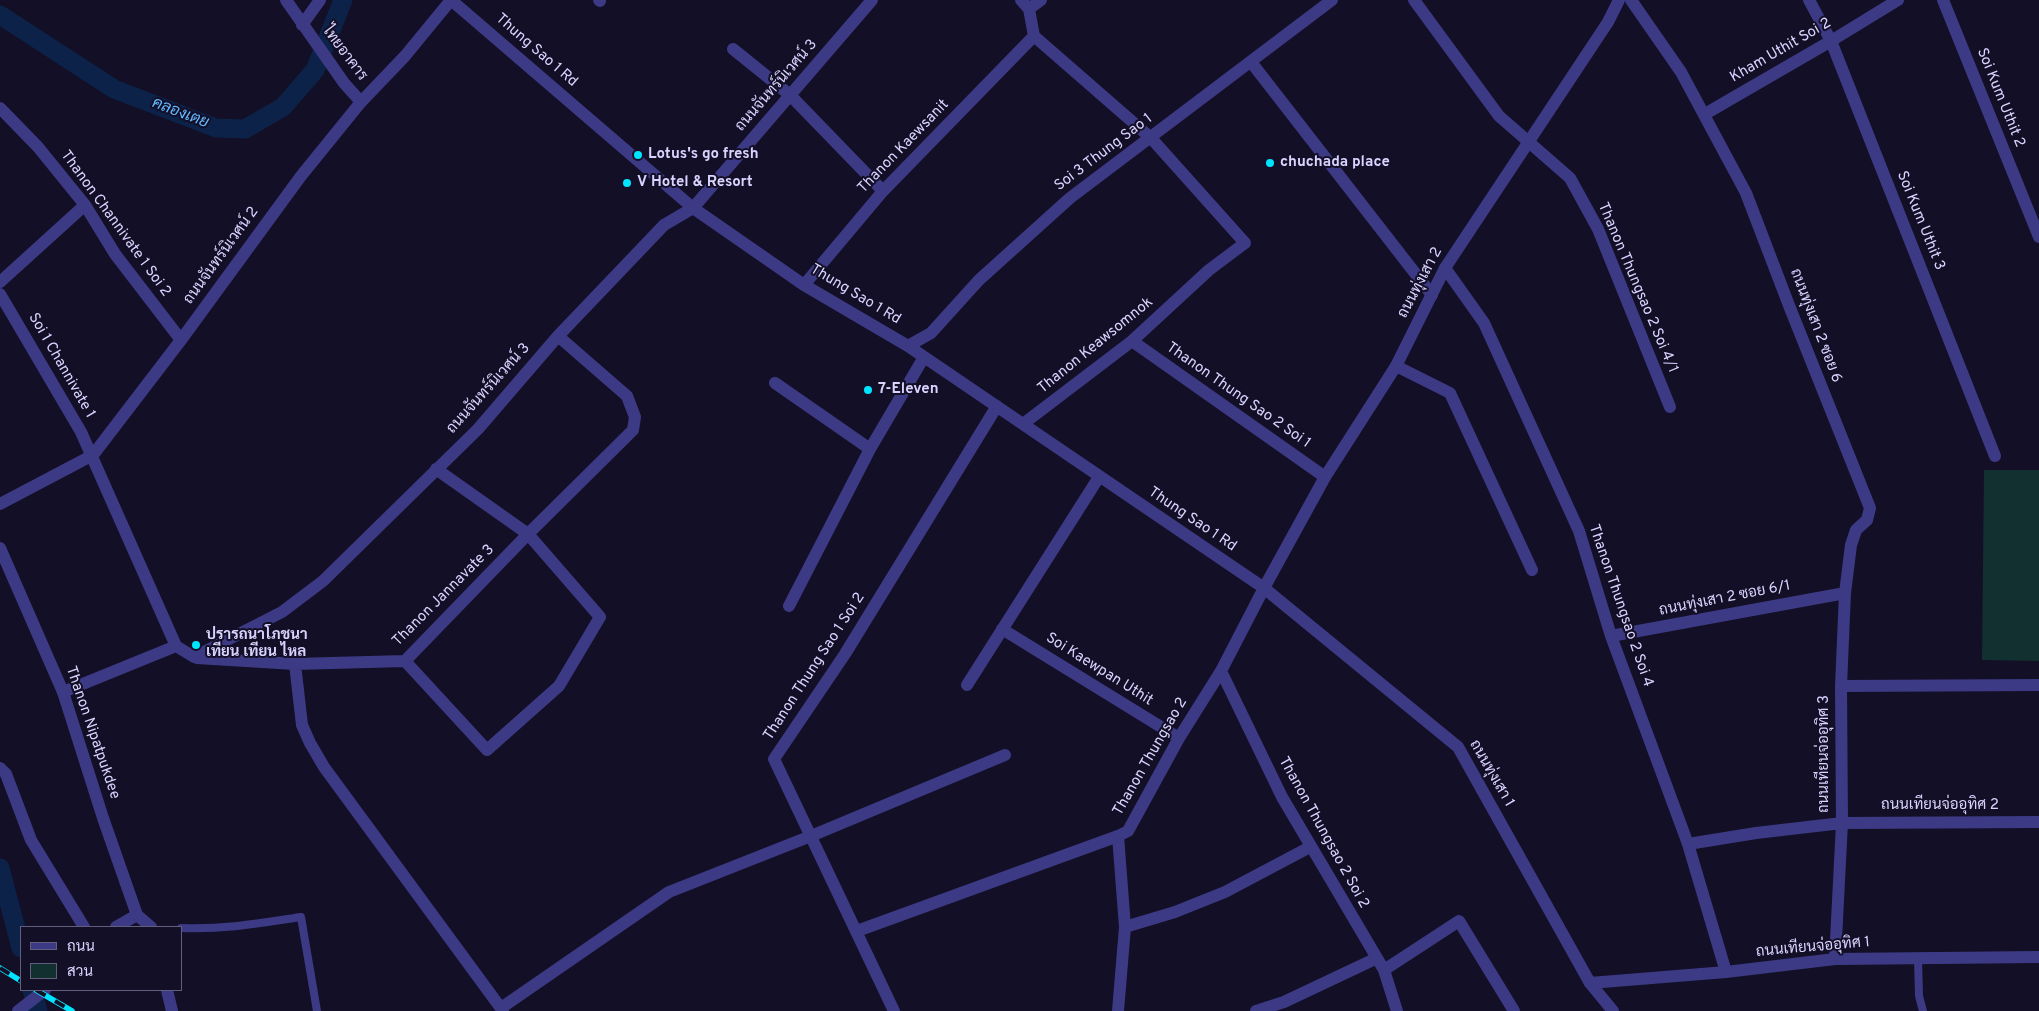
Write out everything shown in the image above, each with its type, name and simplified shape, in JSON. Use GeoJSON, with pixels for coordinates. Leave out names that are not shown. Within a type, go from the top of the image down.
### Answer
{"type":"FeatureCollection","features":[{"type":"Feature","properties":{"kind":"street","name":"ไทยอาคาร"},"geometry":{"type":"LineString","coordinates":[[286,0],[344,83],[361,102]]}},
{"type":"Feature","properties":{"kind":"street"},"geometry":{"type":"LineString","coordinates":[[306,30],[320,0]]}},
{"type":"Feature","properties":{"kind":"street","name":"ถนนจันทร์นิเวศน์ 2"},"geometry":{"type":"LineString","coordinates":[[0,504],[93,455],[181,340],[301,176],[361,102],[405,56],[451,0]]}},
{"type":"Feature","properties":{"kind":"street","name":"Thung Sao 1 Rd"},"geometry":{"type":"LineString","coordinates":[[451,0],[693,208],[804,285],[908,346],[1264,588]]}},
{"type":"Feature","properties":{"kind":"street","name":"ถนนจันทร์นิเวศน์ 3"},"geometry":{"type":"LineString","coordinates":[[194,657],[282,612],[323,581],[478,429],[558,336],[664,226],[693,208],[872,0]]}},
{"type":"Feature","properties":{"kind":"street"},"geometry":{"type":"LineString","coordinates":[[1041,0],[1025,5],[1034,36],[1151,138]]}},
{"type":"Feature","properties":{"kind":"street","name":"Soi 3 Thung Sao 1"},"geometry":{"type":"LineString","coordinates":[[908,346],[931,333],[979,280],[1070,198],[1332,0]]}},
{"type":"Feature","properties":{"kind":"street","name":"Thanon Thungsao 2 Soi 4/1"},"geometry":{"type":"LineString","coordinates":[[1414,0],[1499,116],[1570,178],[1598,229],[1670,407]]}},
{"type":"Feature","properties":{"kind":"street","name":"ถนนทุ่งเสา 2"},"geometry":{"type":"LineString","coordinates":[[1264,588],[1325,477],[1396,366],[1445,268],[1608,22],[1619,0]]}},
{"type":"Feature","properties":{"kind":"street","name":"ถนนทุ่งเสา 2 ซอย 6"},"geometry":{"type":"LineString","coordinates":[[1631,0],[1680,72],[1746,193],[1870,508],[1867,520],[1856,530],[1851,544],[1844,593],[1841,686]]}},
{"type":"Feature","properties":{"kind":"street","name":"Soi Kum Uthit 3"},"geometry":{"type":"LineString","coordinates":[[1809,0],[1831,42],[1995,456]]}},
{"type":"Feature","properties":{"kind":"street","name":"Kham Uthit Soi 2"},"geometry":{"type":"LineString","coordinates":[[1704,114],[1831,42],[1898,0]]}},
{"type":"Feature","properties":{"kind":"street","name":"Soi Kum Uthit 2"},"geometry":{"type":"LineString","coordinates":[[1943,0],[2039,237]]}},
{"type":"Feature","properties":{"kind":"street","name":"Thanon Kaewsanit"},"geometry":{"type":"LineString","coordinates":[[804,285],[883,191],[1034,36]]}},
{"type":"Feature","properties":{"kind":"street"},"geometry":{"type":"LineString","coordinates":[[733,49],[790,94],[883,191]]}},
{"type":"Feature","properties":{"kind":"street"},"geometry":{"type":"LineString","coordinates":[[1250,62],[1432,296]]}},
{"type":"Feature","properties":{"kind":"street","name":"Thanon Channivate 1 Soi 2"},"geometry":{"type":"LineString","coordinates":[[0,108],[38,147],[85,206],[115,254],[181,340]]}},
{"type":"Feature","properties":{"kind":"street","name":"Thanon Keawsomnok"},"geometry":{"type":"LineString","coordinates":[[1023,424],[1132,341],[1209,270],[1245,243],[1151,138]]}},
{"type":"Feature","properties":{"kind":"street"},"geometry":{"type":"LineString","coordinates":[[0,282],[85,206]]}},
{"type":"Feature","properties":{"kind":"street","name":"Thanon Thungsao 2 Soi 4"},"geometry":{"type":"LineString","coordinates":[[1445,268],[1484,323],[1575,522],[1611,636],[1688,844],[1726,972]]}},
{"type":"Feature","properties":{"kind":"street","name":"Soi 1 Channivate 1"},"geometry":{"type":"LineString","coordinates":[[0,294],[93,455],[176,646]]}},
{"type":"Feature","properties":{"kind":"street","name":"Thanon Jannavate 3"},"geometry":{"type":"LineString","coordinates":[[194,657],[295,664],[405,661],[528,534],[633,430],[635,417],[627,396],[558,336]]}},
{"type":"Feature","properties":{"kind":"street","name":"Thanon Thung Sao 2 Soi 1"},"geometry":{"type":"LineString","coordinates":[[1132,341],[1325,477]]}},
{"type":"Feature","properties":{"kind":"street"},"geometry":{"type":"LineString","coordinates":[[789,606],[870,449],[924,357]]}},
{"type":"Feature","properties":{"kind":"street"},"geometry":{"type":"LineString","coordinates":[[1396,366],[1450,393],[1532,570]]}},
{"type":"Feature","properties":{"kind":"street"},"geometry":{"type":"LineString","coordinates":[[775,383],[870,449]]}},
{"type":"Feature","properties":{"kind":"street","name":"Thanon Thung Sao 1 Soi 2"},"geometry":{"type":"LineString","coordinates":[[894,1011],[774,759],[845,654],[997,406]]}},
{"type":"Feature","properties":{"kind":"street"},"geometry":{"type":"LineString","coordinates":[[405,661],[487,750],[559,686],[600,617],[528,534],[436,469]]}},
{"type":"Feature","properties":{"kind":"street"},"geometry":{"type":"LineString","coordinates":[[967,685],[1099,477]]}},
{"type":"Feature","properties":{"kind":"street","name":"Thanon Nipatpukdee"},"geometry":{"type":"LineString","coordinates":[[0,548],[63,692],[103,818],[137,915]]}},
{"type":"Feature","properties":{"kind":"street","name":"Thanon Thungsao 2"},"geometry":{"type":"LineString","coordinates":[[1118,1011],[1125,927],[1118,836],[1128,831],[1179,738],[1220,671],[1264,588]]}},
{"type":"Feature","properties":{"kind":"street","name":"ถนนทุ่งเสา 1"},"geometry":{"type":"LineString","coordinates":[[1264,588],[1458,747],[1590,983],[1613,1011]]}},
{"type":"Feature","properties":{"kind":"street","name":"ถนนทุ่งเสา 2 ซอย 6/1"},"geometry":{"type":"LineString","coordinates":[[1611,636],[1844,593]]}},
{"type":"Feature","properties":{"kind":"street","name":"Soi Kaewpan Uthit"},"geometry":{"type":"LineString","coordinates":[[1002,629],[1179,738]]}},
{"type":"Feature","properties":{"kind":"street"},"geometry":{"type":"LineString","coordinates":[[63,692],[176,646],[194,657]]}},
{"type":"Feature","properties":{"kind":"street"},"geometry":{"type":"LineString","coordinates":[[295,664],[302,725],[315,751],[330,775],[502,1009],[669,892],[811,836],[1005,755]]}},
{"type":"Feature","properties":{"kind":"street","name":"Thanon Thungsao 2 Soi 2"},"geometry":{"type":"LineString","coordinates":[[1220,671],[1282,797],[1384,970],[1397,1011]]}},
{"type":"Feature","properties":{"kind":"street","name":"ถนนเทียนจ่ออุทิศ 3"},"geometry":{"type":"LineString","coordinates":[[1835,959],[1842,823],[1841,686],[2039,685]]}},
{"type":"Feature","properties":{"kind":"street"},"geometry":{"type":"LineString","coordinates":[[3,771],[31,840],[83,926]]}},
{"type":"Feature","properties":{"kind":"street","name":"ถนนเทียนจ่ออุทิศ 2"},"geometry":{"type":"LineString","coordinates":[[1688,844],[1756,833],[1842,823],[2039,822]]}},
{"type":"Feature","properties":{"kind":"street"},"geometry":{"type":"LineString","coordinates":[[857,931],[1118,836]]}},
{"type":"Feature","properties":{"kind":"street"},"geometry":{"type":"LineString","coordinates":[[1125,927],[1175,912],[1225,892],[1310,846]]}},
{"type":"Feature","properties":{"kind":"street"},"geometry":{"type":"LineString","coordinates":[[118,926],[137,915],[150,926]]}},
{"type":"Feature","properties":{"kind":"street"},"geometry":{"type":"LineString","coordinates":[[1384,970],[1459,920],[1514,1011]]}},
{"type":"Feature","properties":{"kind":"street","name":"ถนนเทียนจ่ออุทิศ 1"},"geometry":{"type":"LineString","coordinates":[[1590,983],[1726,972],[1835,959],[2039,957]]}},
{"type":"Feature","properties":{"kind":"street"},"geometry":{"type":"LineString","coordinates":[[1256,1011],[1284,1002],[1376,959]]}},
{"type":"Feature","properties":{"kind":"street"},"geometry":{"type":"LineString","coordinates":[[18,1011],[44,991]]}},
{"type":"Feature","properties":{"kind":"street"},"geometry":{"type":"LineString","coordinates":[[167,991],[172,1011]]}},
{"type":"Feature","properties":{"kind":"lane"},"geometry":{"type":"LineString","coordinates":[[182,928],[204,930],[301,917],[317,1011]]}},
{"type":"Feature","properties":{"kind":"lane"},"geometry":{"type":"LineString","coordinates":[[1918,958],[1919,996],[1923,1011]]}},
{"type":"Feature","properties":{"kind":"green space"},"geometry":{"type":"Polygon","coordinates":[[[1984,470],[2039,470],[2039,661],[1982,660],[1984,470]]]}},
{"type":"Feature","properties":{"kind":"waterway","name":"คลองเตย"},"geometry":{"type":"LineString","coordinates":[[0,15],[114,89],[216,128],[245,129],[283,107],[315,70],[343,0]]}},
{"type":"Feature","properties":{"kind":"waterway","name":"คลองเตย"},"geometry":{"type":"LineString","coordinates":[[0,868],[20,944]]}},
{"type":"Feature","properties":{"kind":"waterway","name":"คลองเตย"},"geometry":{"type":"LineString","coordinates":[[32,991],[38,1011]]}},
{"type":"Feature","properties":{"kind":"railway"},"geometry":{"type":"LineString","coordinates":[[0,968],[20,980]]}},
{"type":"Feature","properties":{"kind":"railway"},"geometry":{"type":"LineString","coordinates":[[38,991],[72,1011]]}},
{"type":"Feature","properties":{"kind":"place","name":"Lotus's go fresh"},"geometry":{"type":"Point","coordinates":[638,155]}},
{"type":"Feature","properties":{"kind":"place","name":"chuchada place"},"geometry":{"type":"Point","coordinates":[1270,163]}},
{"type":"Feature","properties":{"kind":"place","name":"V Hotel & Resort"},"geometry":{"type":"Point","coordinates":[627,183]}},
{"type":"Feature","properties":{"kind":"place","name":"7-Eleven"},"geometry":{"type":"Point","coordinates":[868,390]}},
{"type":"Feature","properties":{"kind":"place","name":"ปรารถนาโภชนา เทียน เทียน ไหล"},"geometry":{"type":"Point","coordinates":[196,645]}}]}
